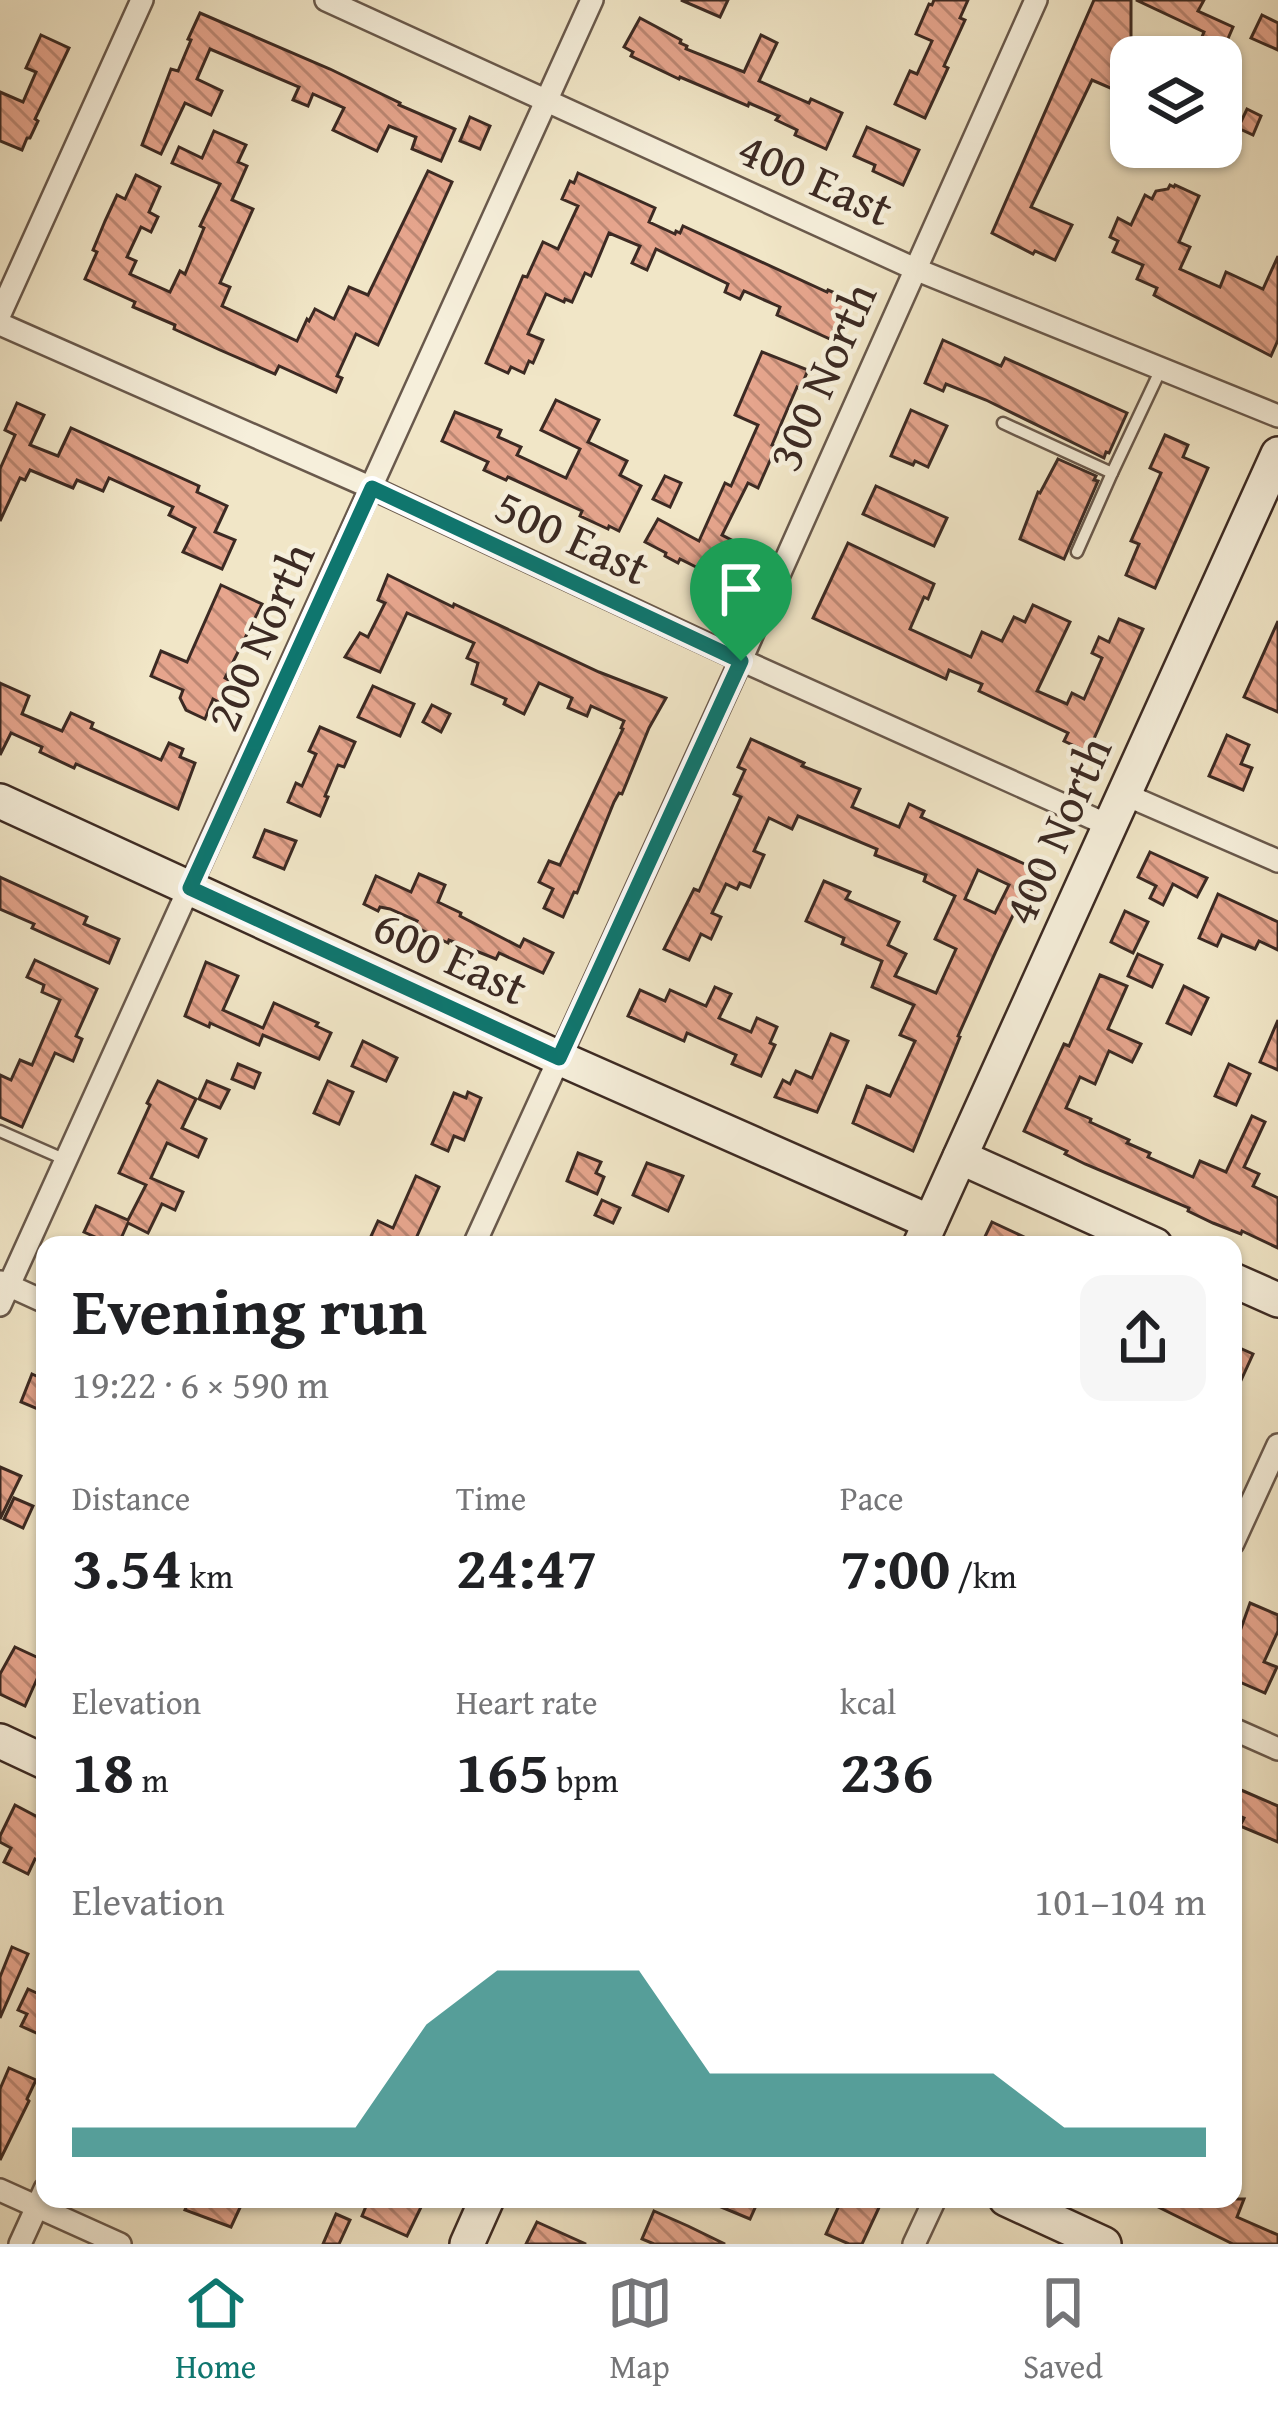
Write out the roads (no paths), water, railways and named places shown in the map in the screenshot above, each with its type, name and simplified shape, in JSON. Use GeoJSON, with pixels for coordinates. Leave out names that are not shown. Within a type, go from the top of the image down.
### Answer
{"type":"FeatureCollection","features":[{"type":"Feature","properties":{"kind":"street"},"geometry":{"type":"LineString","coordinates":[[0,314],[142,0]]}},
{"type":"Feature","properties":{"kind":"street","name":"400 East"},"geometry":{"type":"LineString","coordinates":[[326,0],[915,268],[1278,416]]}},
{"type":"Feature","properties":{"kind":"street","name":"200 North"},"geometry":{"type":"LineString","coordinates":[[3,1291],[592,0]]}},
{"type":"Feature","properties":{"kind":"street","name":"300 North"},"geometry":{"type":"LineString","coordinates":[[478,1236],[1036,0]]}},
{"type":"Feature","properties":{"kind":"street","name":"500 East"},"geometry":{"type":"LineString","coordinates":[[0,325],[372,488],[741,661],[1110,826]]}},
{"type":"Feature","properties":{"kind":"street","name":"400 North"},"geometry":{"type":"LineString","coordinates":[[925,1233],[1278,454]]}},
{"type":"Feature","properties":{"kind":"street"},"geometry":{"type":"LineString","coordinates":[[1124,794],[1278,861]]}},
{"type":"Feature","properties":{"kind":"street","name":"600 East"},"geometry":{"type":"LineString","coordinates":[[0,801],[559,1058],[925,1233]]}},
{"type":"Feature","properties":{"kind":"street"},"geometry":{"type":"LineString","coordinates":[[959,1157],[1135,1236]]}},
{"type":"Feature","properties":{"kind":"street"},"geometry":{"type":"LineString","coordinates":[[1242,1284],[1278,1300]]}},
{"type":"Feature","properties":{"kind":"street"},"geometry":{"type":"LineString","coordinates":[[3,1291],[36,1300]]}},
{"type":"Feature","properties":{"kind":"street"},"geometry":{"type":"LineString","coordinates":[[1242,1523],[1278,1445]]}},
{"type":"Feature","properties":{"kind":"street"},"geometry":{"type":"LineString","coordinates":[[1242,1733],[1278,1749]]}},
{"type":"Feature","properties":{"kind":"street"},"geometry":{"type":"LineString","coordinates":[[0,1741],[36,1758]]}},
{"type":"Feature","properties":{"kind":"street"},"geometry":{"type":"LineString","coordinates":[[0,2190],[36,2197]]}},
{"type":"Feature","properties":{"kind":"street"},"geometry":{"type":"LineString","coordinates":[[20,2244],[36,2208]]}},
{"type":"Feature","properties":{"kind":"street"},"geometry":{"type":"LineString","coordinates":[[58,2208],[120,2244]]}},
{"type":"Feature","properties":{"kind":"street"},"geometry":{"type":"LineString","coordinates":[[466,2244],[483,2208]]}},
{"type":"Feature","properties":{"kind":"street"},"geometry":{"type":"LineString","coordinates":[[914,2244],[930,2208]]}},
{"type":"Feature","properties":{"kind":"street"},"geometry":{"type":"LineString","coordinates":[[1026,2208],[1104,2244]]}},
{"type":"Feature","properties":{"kind":"lane"},"geometry":{"type":"LineString","coordinates":[[1077,552],[1161,369]]}},
{"type":"Feature","properties":{"kind":"lane"},"geometry":{"type":"LineString","coordinates":[[1003,423],[1112,472]]}},
{"type":"Feature","properties":{"kind":"lane"},"geometry":{"type":"LineString","coordinates":[[0,1131],[66,1160]]}}]}
